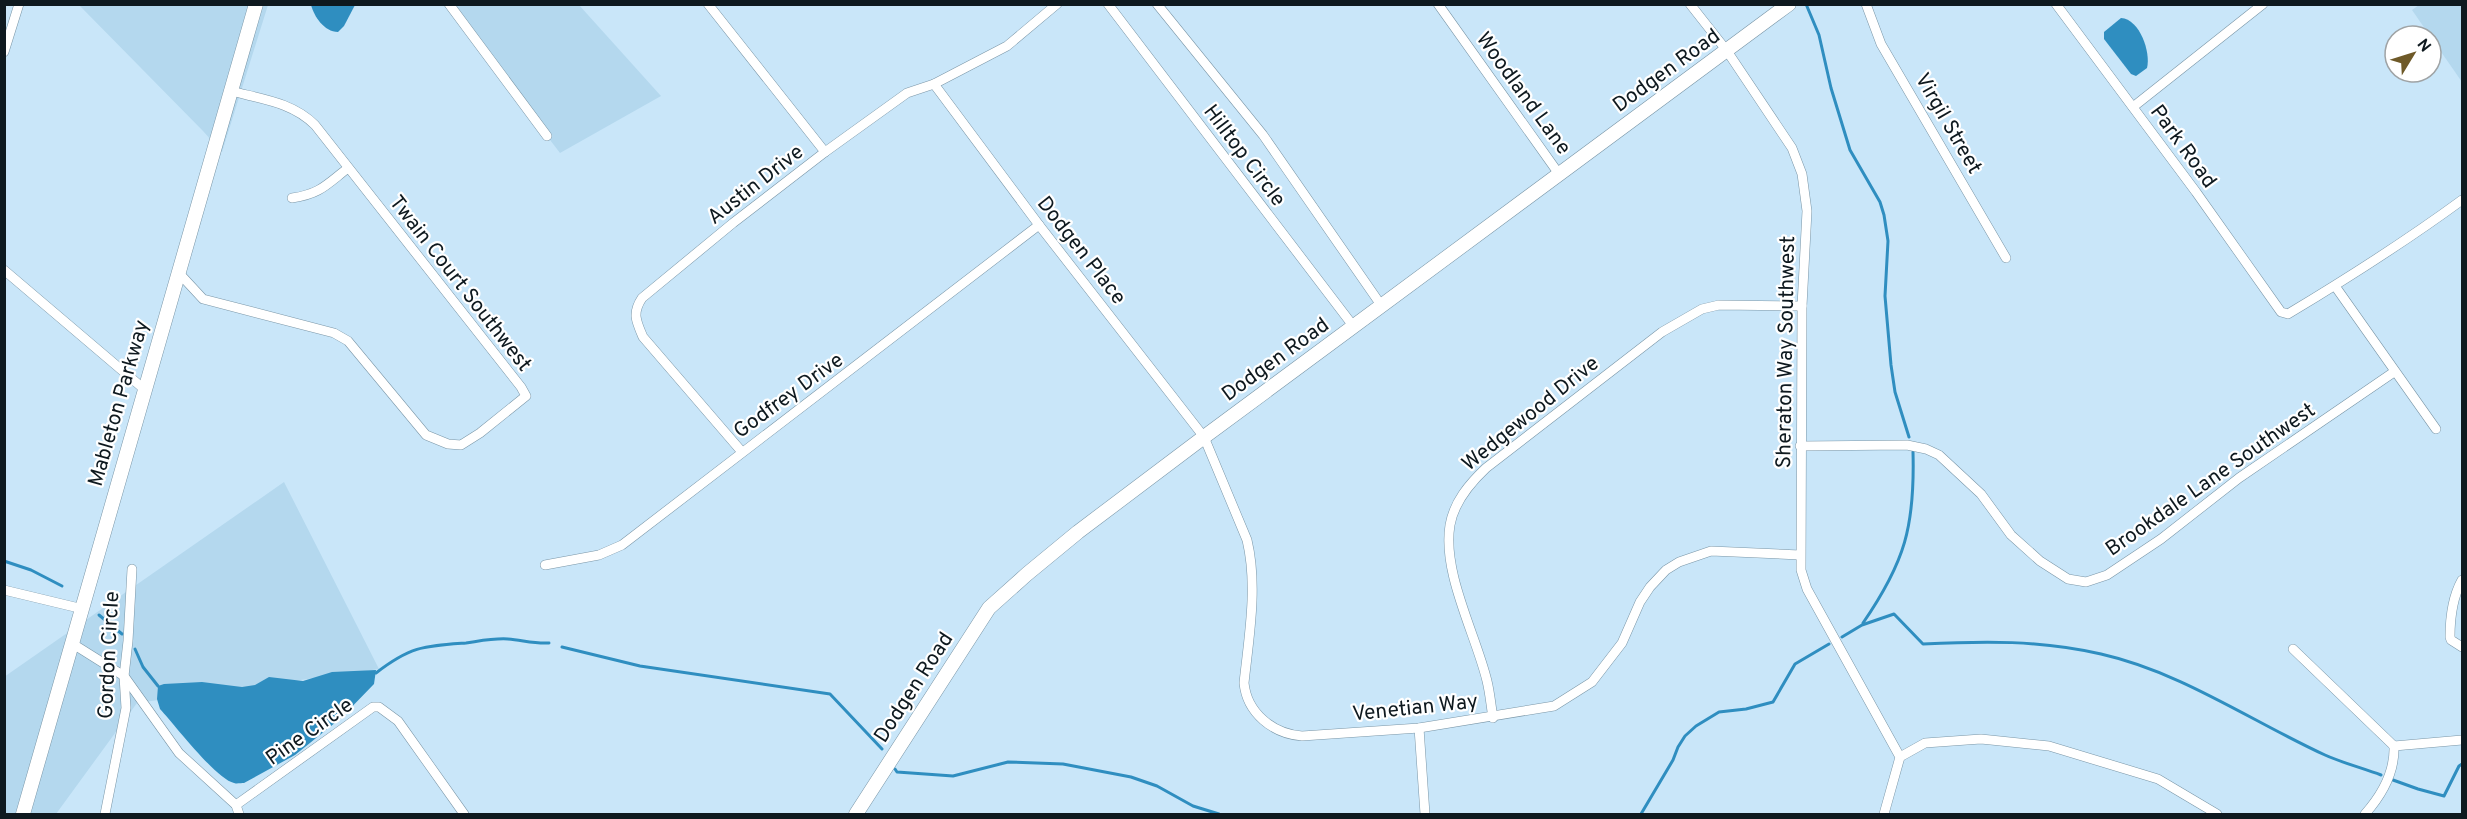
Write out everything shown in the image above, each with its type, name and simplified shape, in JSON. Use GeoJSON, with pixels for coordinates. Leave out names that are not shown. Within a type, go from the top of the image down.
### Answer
{"type":"FeatureCollection","features":[{"type":"Feature","properties":{"kind":"street"},"geometry":{"type":"LineString","coordinates":[[4,52],[18,4]]}},
{"type":"Feature","properties":{"kind":"street","name":"Mableton Parkway"},"geometry":{"type":"LineString","coordinates":[[23,814],[256,4]]}},
{"type":"Feature","properties":{"kind":"street"},"geometry":{"type":"LineString","coordinates":[[449,4],[547,136]]}},
{"type":"Feature","properties":{"kind":"street"},"geometry":{"type":"LineString","coordinates":[[708,4],[825,152]]}},
{"type":"Feature","properties":{"kind":"street","name":"Austin Drive"},"geometry":{"type":"LineString","coordinates":[[741,452],[643,337],[635,319],[637,306],[649,291],[825,152],[907,93],[934,84],[1007,46],[1057,4]]}},
{"type":"Feature","properties":{"kind":"street","name":"Hilltop Circle"},"geometry":{"type":"LineString","coordinates":[[1108,4],[1354,327]]}},
{"type":"Feature","properties":{"kind":"street"},"geometry":{"type":"LineString","coordinates":[[1157,4],[1263,135],[1381,305]]}},
{"type":"Feature","properties":{"kind":"street","name":"Woodland Lane"},"geometry":{"type":"LineString","coordinates":[[1438,4],[1559,174]]}},
{"type":"Feature","properties":{"kind":"street","name":"Sheraton Way Southwest"},"geometry":{"type":"LineString","coordinates":[[1690,4],[1726,51],[1792,148],[1802,174],[1807,211],[1802,306],[1800,555],[1807,589],[1900,757]]}},
{"type":"Feature","properties":{"kind":"street","name":"Dodgen Road"},"geometry":{"type":"LineString","coordinates":[[856,814],[989,608],[1078,531],[1789,4]]}},
{"type":"Feature","properties":{"kind":"street","name":"Virgil Street"},"geometry":{"type":"LineString","coordinates":[[1866,4],[1881,44],[2006,258]]}},
{"type":"Feature","properties":{"kind":"street","name":"Park Road"},"geometry":{"type":"LineString","coordinates":[[2056,4],[2260,280],[2280,312],[2288,314],[2335,286]]}},
{"type":"Feature","properties":{"kind":"street"},"geometry":{"type":"LineString","coordinates":[[2133,107],[2263,4]]}},
{"type":"Feature","properties":{"kind":"street","name":"Dodgen Place"},"geometry":{"type":"LineString","coordinates":[[934,84],[1039,225],[1204,437]]}},
{"type":"Feature","properties":{"kind":"street","name":"Twain Court Southwest"},"geometry":{"type":"LineString","coordinates":[[178,272],[197,294],[213,302],[334,333],[348,341],[426,435],[448,444],[461,445],[480,433],[525,396],[521,387],[306,116],[288,105],[231,91]]}},
{"type":"Feature","properties":{"kind":"street"},"geometry":{"type":"LineString","coordinates":[[292,198],[310,195],[320,190],[348,168]]}},
{"type":"Feature","properties":{"kind":"street"},"geometry":{"type":"LineString","coordinates":[[2436,429],[2335,286],[2413,236],[2463,200]]}},
{"type":"Feature","properties":{"kind":"street","name":"Godfrey Drive"},"geometry":{"type":"LineString","coordinates":[[545,565],[599,555],[622,545],[741,452],[835,384],[1039,225]]}},
{"type":"Feature","properties":{"kind":"street"},"geometry":{"type":"LineString","coordinates":[[4,270],[144,389]]}},
{"type":"Feature","properties":{"kind":"street","name":"Wedgewood Drive"},"geometry":{"type":"LineString","coordinates":[[1493,718],[1487,680],[1470,632],[1449,545],[1450,525],[1455,507],[1470,483],[1486,468],[1662,332],[1701,309],[1719,305],[1802,306]]}},
{"type":"Feature","properties":{"kind":"street","name":"Brookdale Lane Southwest"},"geometry":{"type":"LineString","coordinates":[[1800,446],[1907,445],[1926,449],[1939,455],[1981,494],[2011,535],[2040,561],[2068,579],[2086,582],[2107,574],[2161,539],[2239,478],[2394,372]]}},
{"type":"Feature","properties":{"kind":"street","name":"Venetian Way"},"geometry":{"type":"LineString","coordinates":[[1204,437],[1247,540],[1251,556],[1253,591],[1244,683],[1245,695],[1261,718],[1280,732],[1302,736],[1419,728],[1493,718],[1554,706],[1592,682],[1622,643],[1640,602],[1650,587],[1666,570],[1679,562],[1711,551],[1800,555]]}},
{"type":"Feature","properties":{"kind":"street","name":"Gordon Circle"},"geometry":{"type":"LineString","coordinates":[[105,814],[126,708],[123,676],[128,640],[132,569]]}},
{"type":"Feature","properties":{"kind":"street"},"geometry":{"type":"LineString","coordinates":[[2463,580],[2457,590],[2450,616],[2451,640],[2463,647]]}},
{"type":"Feature","properties":{"kind":"street"},"geometry":{"type":"LineString","coordinates":[[4,590],[83,609]]}},
{"type":"Feature","properties":{"kind":"street"},"geometry":{"type":"LineString","coordinates":[[73,645],[123,676],[179,753],[237,810]]}},
{"type":"Feature","properties":{"kind":"street"},"geometry":{"type":"LineString","coordinates":[[2293,649],[2394,746],[2394,760],[2389,774],[2380,794],[2365,814]]}},
{"type":"Feature","properties":{"kind":"street","name":"Pine Circle"},"geometry":{"type":"LineString","coordinates":[[237,810],[373,707],[379,706],[398,721],[464,814]]}},
{"type":"Feature","properties":{"kind":"street"},"geometry":{"type":"LineString","coordinates":[[1419,728],[1425,814]]}},
{"type":"Feature","properties":{"kind":"street"},"geometry":{"type":"LineString","coordinates":[[1884,814],[1900,757],[1925,743],[1981,739],[2049,746],[2158,778],[2217,814]]}},
{"type":"Feature","properties":{"kind":"street"},"geometry":{"type":"LineString","coordinates":[[2394,746],[2463,740]]}},
{"type":"Feature","properties":{"kind":"shaded area"},"geometry":{"type":"Polygon","coordinates":[[[79,5],[268,5],[222,152],[203,131],[79,5]]]}},
{"type":"Feature","properties":{"kind":"shaded area"},"geometry":{"type":"Polygon","coordinates":[[[447,5],[579,5],[661,96],[560,153],[447,5]]]}},
{"type":"Feature","properties":{"kind":"shaded area"},"geometry":{"type":"Polygon","coordinates":[[[2419,5],[2462,5],[2462,82],[2443,55],[2443,24],[2422,24],[2412,10],[2419,5]]]}},
{"type":"Feature","properties":{"kind":"shaded area"},"geometry":{"type":"Polygon","coordinates":[[[284,482],[379,669],[137,703],[56,814],[5,814],[4,677],[284,482]]]}},
{"type":"Feature","properties":{"kind":"water"},"geometry":{"type":"Polygon","coordinates":[[[311,4],[355,5],[344,26],[338,32],[324,26],[317,18],[311,4]]]}},
{"type":"Feature","properties":{"kind":"water"},"geometry":{"type":"Polygon","coordinates":[[[2121,18],[2134,24],[2146,46],[2147,68],[2136,76],[2131,74],[2104,39],[2104,32],[2121,18]]]}},
{"type":"Feature","properties":{"kind":"water"},"geometry":{"type":"Polygon","coordinates":[[[376,670],[374,684],[341,718],[295,755],[244,783],[235,783],[226,779],[206,762],[160,709],[157,699],[158,686],[164,684],[202,682],[242,687],[255,685],[269,677],[303,681],[332,672],[376,670]]]}},
{"type":"Feature","properties":{"kind":"waterway"},"geometry":{"type":"LineString","coordinates":[[1806,4],[1819,35],[1831,88],[1850,150],[1880,202],[1884,215],[1888,241],[1885,296],[1891,365],[1895,392],[1909,437]]}},
{"type":"Feature","properties":{"kind":"waterway"},"geometry":{"type":"LineString","coordinates":[[1863,623],[1889,581],[1904,542],[1912,501],[1913,452]]}},
{"type":"Feature","properties":{"kind":"waterway"},"geometry":{"type":"LineString","coordinates":[[4,561],[31,570],[62,586]]}},
{"type":"Feature","properties":{"kind":"waterway"},"geometry":{"type":"LineString","coordinates":[[1842,637],[1862,625],[1894,614],[1923,644],[1968,642],[2034,644],[2101,654],[2131,662],[2188,685],[2297,742],[2325,755],[2381,775]]}},
{"type":"Feature","properties":{"kind":"waterway"},"geometry":{"type":"LineString","coordinates":[[99,615],[122,634]]}},
{"type":"Feature","properties":{"kind":"waterway"},"geometry":{"type":"LineString","coordinates":[[376,673],[409,652],[439,645],[497,639],[549,643]]}},
{"type":"Feature","properties":{"kind":"waterway"},"geometry":{"type":"LineString","coordinates":[[1641,814],[1673,760],[1678,747],[1685,736],[1696,726],[1719,712],[1746,709],[1773,702],[1795,664],[1829,644]]}},
{"type":"Feature","properties":{"kind":"waterway"},"geometry":{"type":"LineString","coordinates":[[562,647],[640,666],[830,694],[882,749]]}},
{"type":"Feature","properties":{"kind":"waterway"},"geometry":{"type":"LineString","coordinates":[[135,649],[143,667],[158,686]]}},
{"type":"Feature","properties":{"kind":"waterway"},"geometry":{"type":"LineString","coordinates":[[895,769],[897,772],[953,776],[1008,762],[1063,764],[1131,777],[1157,786],[1193,806],[1219,814]]}},
{"type":"Feature","properties":{"kind":"waterway"},"geometry":{"type":"LineString","coordinates":[[2393,780],[2444,796],[2462,764]]}}]}
